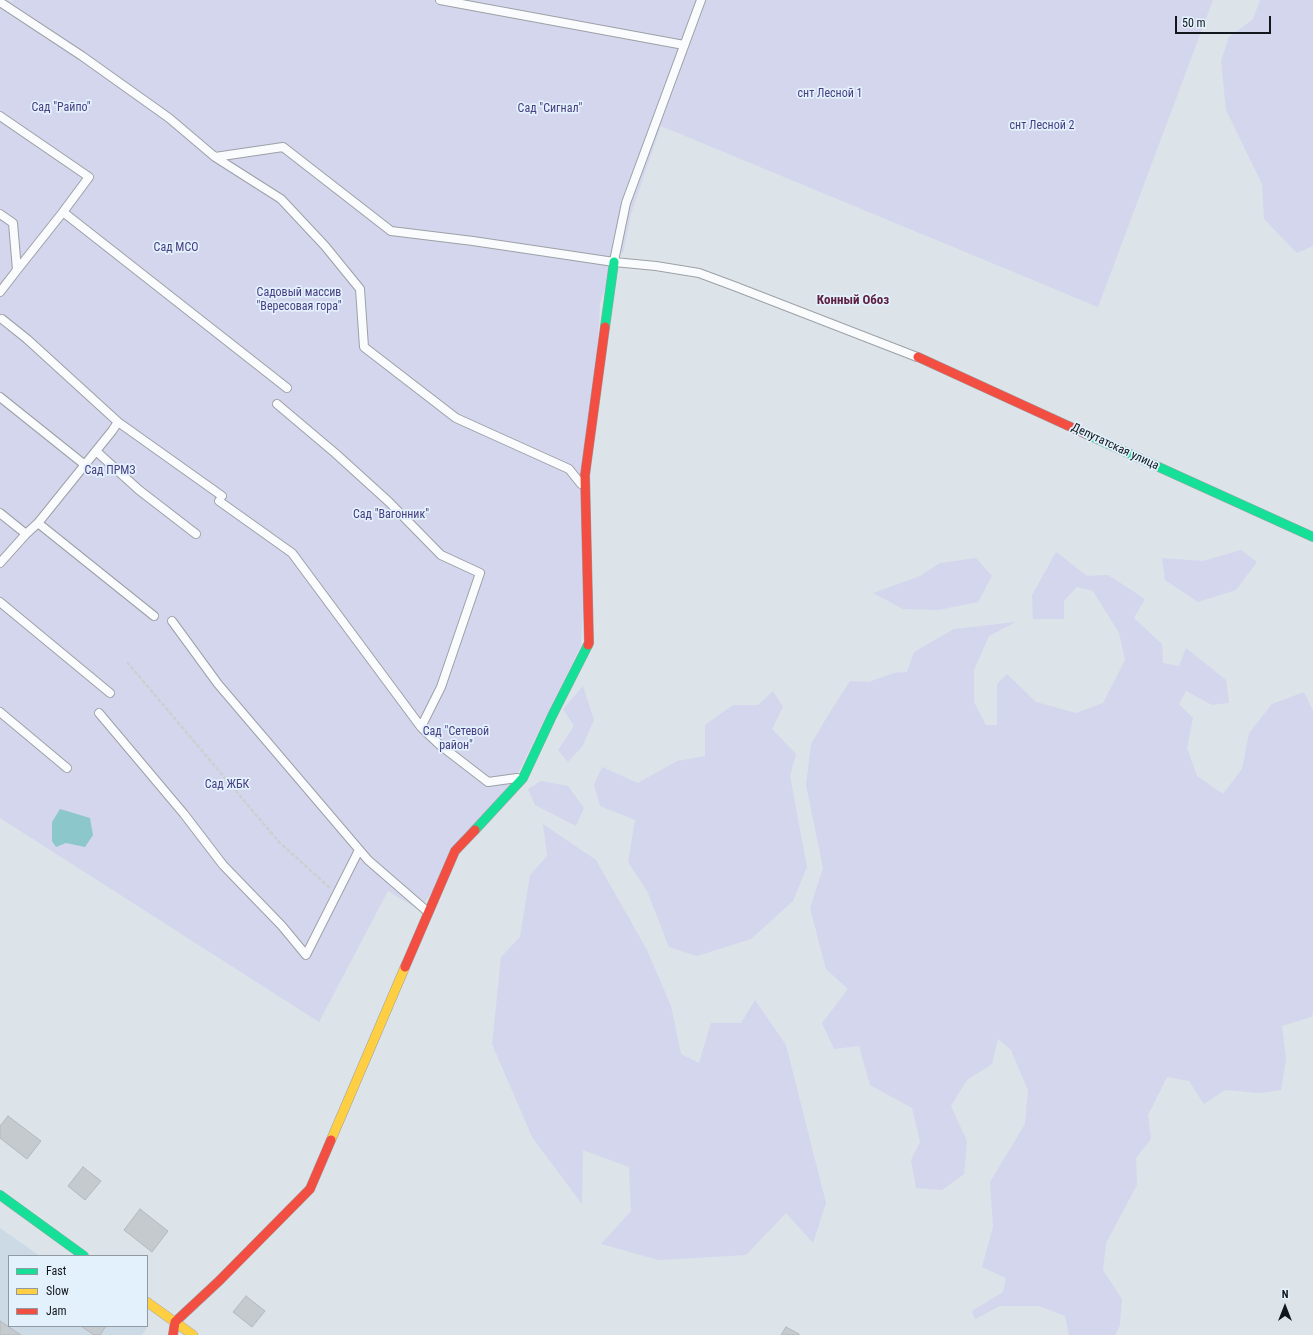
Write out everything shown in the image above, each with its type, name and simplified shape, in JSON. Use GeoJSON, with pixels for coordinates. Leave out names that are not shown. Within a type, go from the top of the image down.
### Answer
{"type":"FeatureCollection","features":[{"type":"Feature","properties":{"kind":"street"},"geometry":{"type":"LineString","coordinates":[[173,1335],[175,1322],[219,1281],[310,1189],[455,850],[523,778],[552,716],[589,644],[585,475],[614,262]]}},
{"type":"Feature","properties":{"kind":"street","name":"Депутатская улица"},"geometry":{"type":"LineString","coordinates":[[918,357],[1313,537]]}},
{"type":"Feature","properties":{"kind":"street"},"geometry":{"type":"LineString","coordinates":[[0,1195],[83,1255]]}},
{"type":"Feature","properties":{"kind":"street"},"geometry":{"type":"LineString","coordinates":[[148,1303],[193,1335]]}},
{"type":"Feature","properties":{"kind":"lane"},"geometry":{"type":"LineString","coordinates":[[440,0],[684,45]]}},
{"type":"Feature","properties":{"kind":"lane"},"geometry":{"type":"LineString","coordinates":[[614,262],[626,202],[701,0]]}},
{"type":"Feature","properties":{"kind":"lane"},"geometry":{"type":"LineString","coordinates":[[0,2],[82,56],[169,118],[216,157],[281,199],[325,246],[360,289],[364,347],[456,418],[569,469],[586,490]]}},
{"type":"Feature","properties":{"kind":"lane"},"geometry":{"type":"LineString","coordinates":[[0,116],[89,177],[0,292]]}},
{"type":"Feature","properties":{"kind":"lane"},"geometry":{"type":"LineString","coordinates":[[216,157],[283,147],[391,231],[699,273],[918,357]]}},
{"type":"Feature","properties":{"kind":"lane"},"geometry":{"type":"LineString","coordinates":[[63,212],[287,388]]}},
{"type":"Feature","properties":{"kind":"lane"},"geometry":{"type":"LineString","coordinates":[[0,214],[13,223],[16,270]]}},
{"type":"Feature","properties":{"kind":"lane"},"geometry":{"type":"LineString","coordinates":[[2,319],[27,339],[118,422],[221,498],[292,553],[421,727],[440,745],[488,782],[523,778]]}},
{"type":"Feature","properties":{"kind":"lane"},"geometry":{"type":"LineString","coordinates":[[0,397],[85,465]]}},
{"type":"Feature","properties":{"kind":"lane"},"geometry":{"type":"LineString","coordinates":[[278,404],[389,502],[441,555],[480,573],[441,687],[421,727]]}},
{"type":"Feature","properties":{"kind":"lane"},"geometry":{"type":"LineString","coordinates":[[0,563],[38,523],[118,422]]}},
{"type":"Feature","properties":{"kind":"lane"},"geometry":{"type":"LineString","coordinates":[[96,451],[139,490],[196,534]]}},
{"type":"Feature","properties":{"kind":"lane"},"geometry":{"type":"LineString","coordinates":[[0,513],[26,534]]}},
{"type":"Feature","properties":{"kind":"lane"},"geometry":{"type":"LineString","coordinates":[[38,523],[154,616]]}},
{"type":"Feature","properties":{"kind":"lane"},"geometry":{"type":"LineString","coordinates":[[0,602],[110,693]]}},
{"type":"Feature","properties":{"kind":"lane"},"geometry":{"type":"LineString","coordinates":[[172,621],[218,684],[359,850],[368,860],[429,912]]}},
{"type":"Feature","properties":{"kind":"lane"},"geometry":{"type":"LineString","coordinates":[[0,712],[68,768]]}},
{"type":"Feature","properties":{"kind":"lane"},"geometry":{"type":"LineString","coordinates":[[99,714],[184,814],[223,865],[282,926],[306,955],[359,850]]}},
{"type":"Feature","properties":{"kind":"path"},"geometry":{"type":"LineString","coordinates":[[127,662],[279,842],[337,894]]}},
{"type":"Feature","properties":{"kind":"shaded area"},"geometry":{"type":"Polygon","coordinates":[[[60,809],[90,818],[93,835],[85,847],[66,843],[56,847],[52,841],[52,822],[60,809]]]}},
{"type":"Feature","properties":{"kind":"shaded area"},"geometry":{"type":"Polygon","coordinates":[[[0,1228],[39,1255],[8,1255],[8,1327],[147,1328],[142,1335],[0,1335],[0,1228]]]}},
{"type":"Feature","properties":{"kind":"green space","name":"Садовый массив \"Вересовая гора\""},"geometry":{"type":"Polygon","coordinates":[[[0,0],[9,0],[12,2],[13,0],[1213,0],[1098,307],[661,126],[631,214],[623,253],[619,251],[600,303],[581,646],[518,773],[419,910],[388,891],[319,1022],[0,818],[0,0]]]}},
{"type":"Feature","properties":{"kind":"green space"},"geometry":{"type":"Polygon","coordinates":[[[1260,0],[1313,0],[1313,246],[1297,253],[1264,219],[1262,184],[1226,110],[1221,61],[1229,37],[1253,19],[1260,0]]]}},
{"type":"Feature","properties":{"kind":"green space"},"geometry":{"type":"Polygon","coordinates":[[[1241,550],[1257,562],[1236,590],[1198,602],[1165,580],[1162,558],[1203,561],[1241,550]]]}},
{"type":"Feature","properties":{"kind":"green space"},"geometry":{"type":"Polygon","coordinates":[[[1056,552],[1087,576],[1108,575],[1145,599],[1134,618],[1162,644],[1163,663],[1179,666],[1186,648],[1226,680],[1229,703],[1212,705],[1186,691],[1179,704],[1193,718],[1187,748],[1197,776],[1223,794],[1242,769],[1249,733],[1272,704],[1304,692],[1313,711],[1313,1014],[1311,1017],[1282,1026],[1286,1059],[1281,1090],[1260,1093],[1225,1090],[1204,1104],[1189,1081],[1167,1077],[1148,1115],[1151,1139],[1136,1158],[1137,1185],[1106,1243],[1103,1270],[1122,1299],[1120,1325],[1115,1335],[1069,1335],[1065,1316],[1039,1306],[1000,1306],[975,1319],[972,1311],[1003,1292],[1006,1278],[982,1267],[993,1227],[990,1182],[1025,1124],[1028,1091],[1011,1050],[998,1039],[992,1064],[967,1080],[951,1106],[967,1141],[964,1174],[942,1190],[916,1188],[911,1160],[920,1142],[912,1108],[870,1085],[859,1046],[834,1049],[822,1023],[848,989],[826,969],[810,908],[823,868],[806,785],[811,744],[850,681],[869,682],[894,673],[907,672],[914,652],[954,629],[1016,622],[989,636],[974,670],[974,702],[986,725],[997,725],[997,684],[1007,674],[1036,702],[1076,713],[1103,703],[1125,660],[1119,633],[1093,591],[1077,587],[1064,601],[1064,619],[1033,619],[1032,595],[1056,552]]]}},
{"type":"Feature","properties":{"kind":"green space"},"geometry":{"type":"Polygon","coordinates":[[[976,558],[992,576],[978,602],[938,610],[903,609],[873,593],[920,576],[940,563],[976,558]]]}},
{"type":"Feature","properties":{"kind":"green space"},"geometry":{"type":"Polygon","coordinates":[[[583,686],[594,720],[582,747],[568,762],[558,750],[574,726],[563,709],[583,686]]]}},
{"type":"Feature","properties":{"kind":"green space"},"geometry":{"type":"Polygon","coordinates":[[[773,691],[783,707],[772,729],[796,754],[790,776],[807,867],[793,901],[751,939],[697,956],[669,947],[647,891],[628,862],[635,820],[600,806],[594,785],[602,767],[638,783],[677,761],[705,756],[705,725],[733,705],[758,705],[773,691]]]}},
{"type":"Feature","properties":{"kind":"green space"},"geometry":{"type":"Polygon","coordinates":[[[541,781],[568,786],[584,808],[576,826],[535,805],[528,789],[541,781]]]}},
{"type":"Feature","properties":{"kind":"green space"},"geometry":{"type":"Polygon","coordinates":[[[543,824],[596,860],[647,950],[671,1006],[681,1054],[699,1063],[711,1023],[741,1023],[755,1000],[786,1045],[826,1203],[813,1243],[786,1213],[746,1255],[659,1260],[601,1244],[631,1211],[629,1167],[583,1150],[582,1204],[532,1137],[492,1044],[501,957],[520,937],[530,875],[547,856],[543,824]]]}},
{"type":"Feature","properties":{"kind":"building"},"geometry":{"type":"Polygon","coordinates":[[[8,1116],[41,1141],[27,1159],[0,1138],[0,1126],[8,1116]]]}},
{"type":"Feature","properties":{"kind":"building"},"geometry":{"type":"Polygon","coordinates":[[[83,1167],[101,1181],[85,1200],[68,1186],[83,1167]]]}},
{"type":"Feature","properties":{"kind":"building"},"geometry":{"type":"Polygon","coordinates":[[[140,1209],[168,1231],[152,1252],[124,1230],[140,1209]]]}},
{"type":"Feature","properties":{"kind":"building"},"geometry":{"type":"Polygon","coordinates":[[[246,1296],[265,1311],[252,1327],[233,1312],[246,1296]]]}},
{"type":"Feature","properties":{"kind":"building"},"geometry":{"type":"Polygon","coordinates":[[[0,1321],[21,1335],[0,1335],[0,1321]]]}},
{"type":"Feature","properties":{"kind":"building"},"geometry":{"type":"Polygon","coordinates":[[[82,1327],[105,1327],[100,1335],[94,1335],[82,1327]]]}},
{"type":"Feature","properties":{"kind":"building"},"geometry":{"type":"Polygon","coordinates":[[[786,1327],[799,1334],[799,1335],[781,1335],[786,1327]]]}},
{"type":"Feature","properties":{"kind":"traffic: fast"},"geometry":{"type":"LineString","coordinates":[[605,327],[614,262]]}},
{"type":"Feature","properties":{"kind":"traffic: fast"},"geometry":{"type":"LineString","coordinates":[[1086,434],[1313,537]]}},
{"type":"Feature","properties":{"kind":"traffic: fast"},"geometry":{"type":"LineString","coordinates":[[475,830],[523,778],[588,645]]}},
{"type":"Feature","properties":{"kind":"traffic: fast"},"geometry":{"type":"LineString","coordinates":[[0,1195],[83,1255]]}},
{"type":"Feature","properties":{"kind":"traffic: slow"},"geometry":{"type":"LineString","coordinates":[[331,1140],[405,967]]}},
{"type":"Feature","properties":{"kind":"traffic: slow"},"geometry":{"type":"LineString","coordinates":[[148,1303],[193,1335]]}},
{"type":"Feature","properties":{"kind":"traffic: jam"},"geometry":{"type":"LineString","coordinates":[[588,645],[585,475],[605,327]]}},
{"type":"Feature","properties":{"kind":"traffic: jam"},"geometry":{"type":"LineString","coordinates":[[918,357],[1086,434]]}},
{"type":"Feature","properties":{"kind":"traffic: jam"},"geometry":{"type":"LineString","coordinates":[[405,967],[455,851],[475,830]]}},
{"type":"Feature","properties":{"kind":"traffic: jam"},"geometry":{"type":"LineString","coordinates":[[173,1335],[175,1322],[219,1281],[310,1189],[331,1140]]}},
{"type":"Feature","properties":{"kind":"district","name":"Конный Обоз"},"geometry":{"type":"Point","coordinates":[853,301]}},
{"type":"Feature","properties":{"kind":"park label","name":"снт Лесной 1"},"geometry":{"type":"Point","coordinates":[830,94]}},
{"type":"Feature","properties":{"kind":"park label","name":"Сад \"Райпо\""},"geometry":{"type":"Point","coordinates":[61,108]}},
{"type":"Feature","properties":{"kind":"park label","name":"Сад \"Сигнал\""},"geometry":{"type":"Point","coordinates":[550,109]}},
{"type":"Feature","properties":{"kind":"park label","name":"снт Лесной 2"},"geometry":{"type":"Point","coordinates":[1042,126]}},
{"type":"Feature","properties":{"kind":"park label","name":"Сад МСО"},"geometry":{"type":"Point","coordinates":[176,248]}},
{"type":"Feature","properties":{"kind":"park label","name":"Сад ПРМЗ"},"geometry":{"type":"Point","coordinates":[110,471]}},
{"type":"Feature","properties":{"kind":"park label","name":"Сад \"Вагонник\""},"geometry":{"type":"Point","coordinates":[391,515]}},
{"type":"Feature","properties":{"kind":"park label","name":"Сад \"Сетевой район\""},"geometry":{"type":"Point","coordinates":[456,739]}},
{"type":"Feature","properties":{"kind":"park label","name":"Сад ЖБК"},"geometry":{"type":"Point","coordinates":[227,785]}}]}
